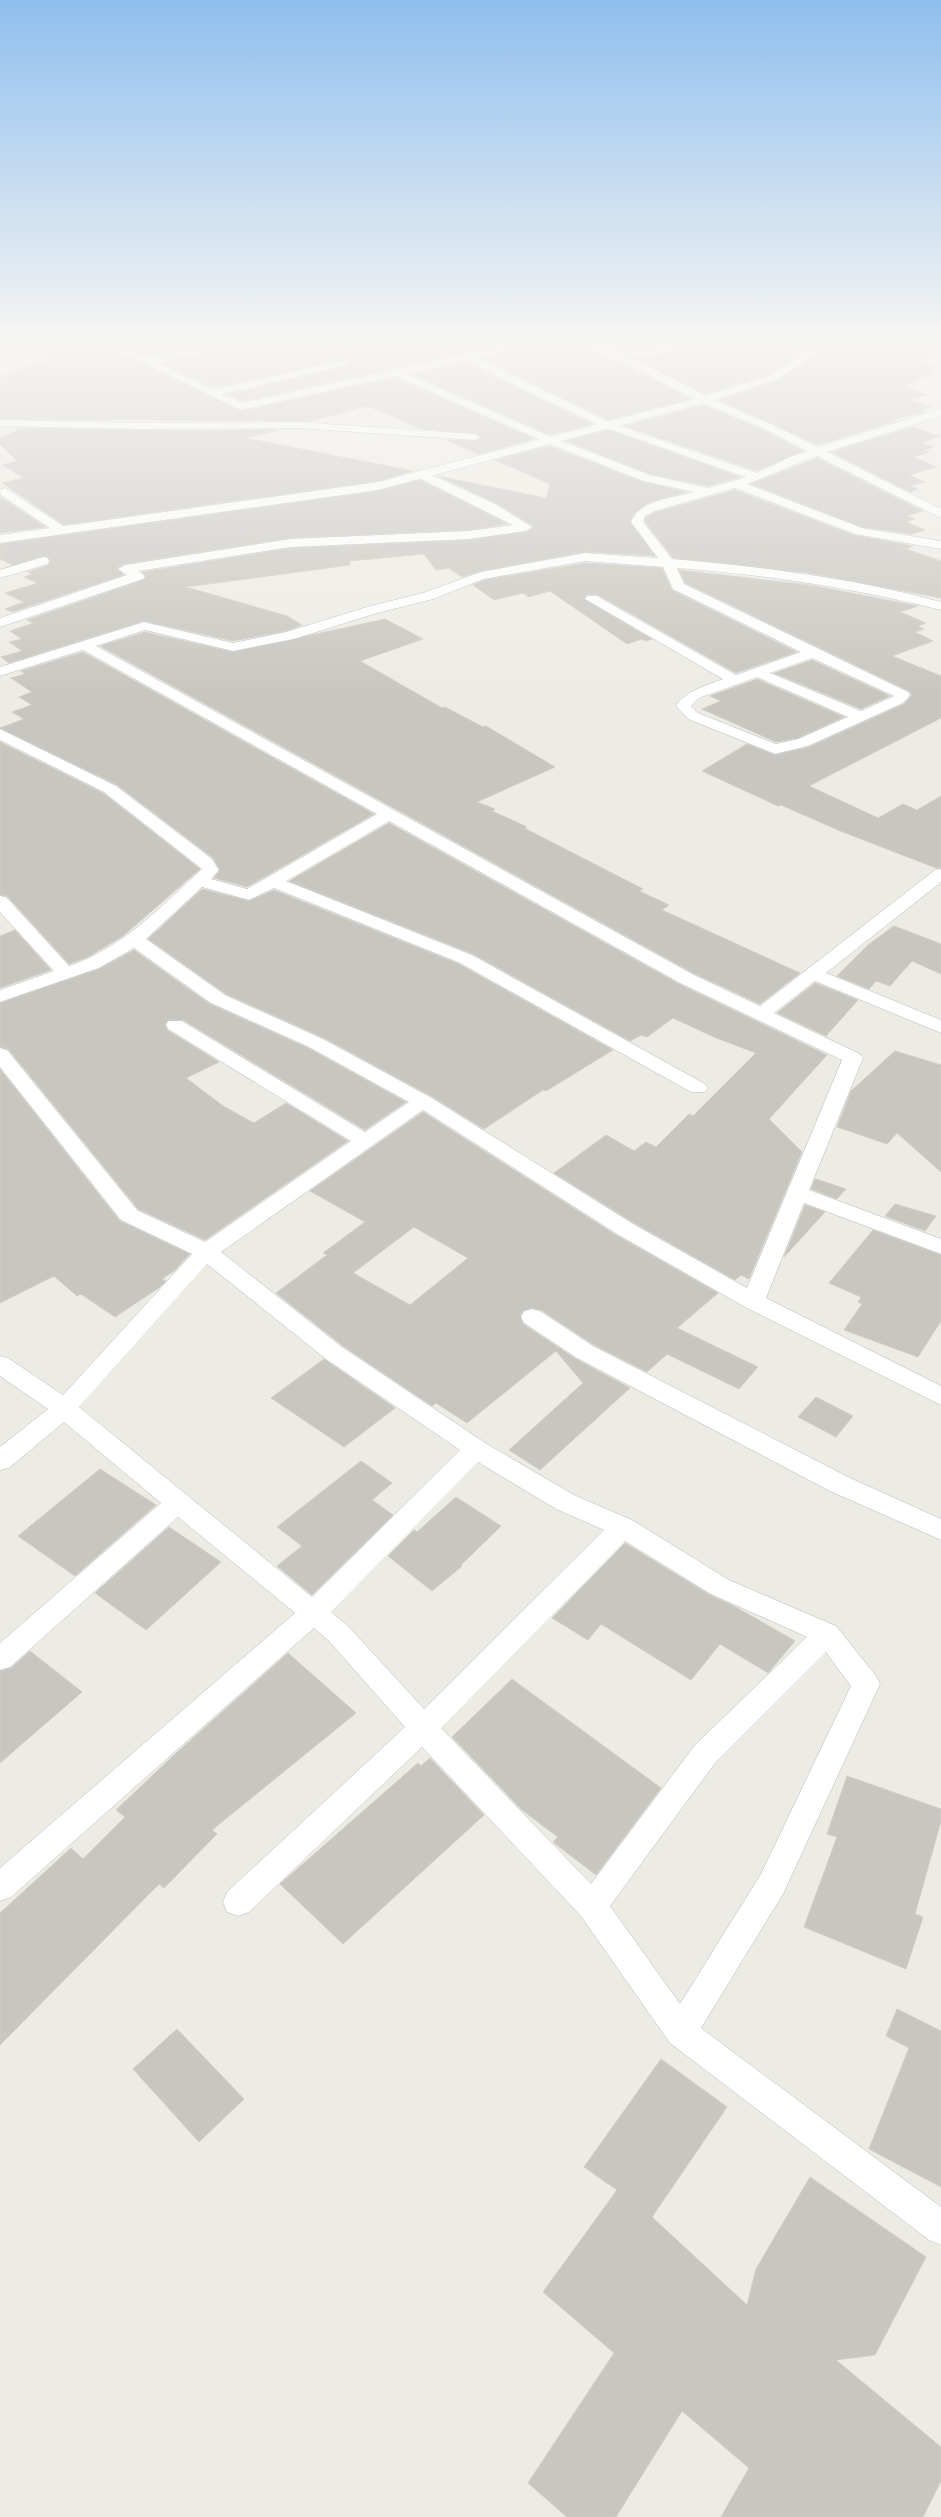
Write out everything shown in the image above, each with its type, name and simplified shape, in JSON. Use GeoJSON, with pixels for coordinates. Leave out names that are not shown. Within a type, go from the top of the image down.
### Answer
{"type":"FeatureCollection","features":[{"type":"Feature","properties":{"kind":"street"},"geometry":{"type":"LineString","coordinates":[[0,539],[378,486],[476,459]]}},
{"type":"Feature","properties":{"kind":"street"},"geometry":{"type":"LineString","coordinates":[[599,459],[647,478],[709,492]]}},
{"type":"Feature","properties":{"kind":"street"},"geometry":{"type":"LineString","coordinates":[[707,459],[758,477]]}},
{"type":"Feature","properties":{"kind":"street"},"geometry":{"type":"LineString","coordinates":[[793,459],[758,477],[651,508],[640,514],[637,522],[668,563],[678,586],[813,653],[903,695],[898,700],[803,743],[775,750],[693,716],[683,706],[694,695],[813,653]]}},
{"type":"Feature","properties":{"kind":"street"},"geometry":{"type":"LineString","coordinates":[[832,459],[873,482],[936,522],[910,540]]}},
{"type":"Feature","properties":{"kind":"street"},"geometry":{"type":"LineString","coordinates":[[0,623],[138,576],[125,569],[291,543],[469,535],[526,527],[491,507],[421,474]]}},
{"type":"Feature","properties":{"kind":"street"},"geometry":{"type":"LineString","coordinates":[[736,484],[788,502],[858,531],[941,545]]}},
{"type":"Feature","properties":{"kind":"street"},"geometry":{"type":"LineString","coordinates":[[5,492],[61,530]]}},
{"type":"Feature","properties":{"kind":"street"},"geometry":{"type":"LineString","coordinates":[[0,672],[144,626],[233,647],[290,636],[372,610],[428,596],[481,576],[586,557],[769,571],[893,592],[941,606]]}},
{"type":"Feature","properties":{"kind":"street"},"geometry":{"type":"LineString","coordinates":[[0,574],[43,561]]}},
{"type":"Feature","properties":{"kind":"street"},"geometry":{"type":"LineString","coordinates":[[592,599],[735,680]]}},
{"type":"Feature","properties":{"kind":"street"},"geometry":{"type":"LineString","coordinates":[[84,645],[687,979],[763,1013],[853,1058],[753,1302]]}},
{"type":"Feature","properties":{"kind":"street"},"geometry":{"type":"LineString","coordinates":[[757,672],[862,717]]}},
{"type":"Feature","properties":{"kind":"street"},"geometry":{"type":"LineString","coordinates":[[0,734],[110,789],[206,862],[211,870],[134,940],[93,964],[0,996]]}},
{"type":"Feature","properties":{"kind":"street"},"geometry":{"type":"LineString","coordinates":[[200,881],[249,895],[389,814]]}},
{"type":"Feature","properties":{"kind":"street"},"geometry":{"type":"LineString","coordinates":[[763,1013],[941,874]]}},
{"type":"Feature","properties":{"kind":"street"},"geometry":{"type":"LineString","coordinates":[[272,881],[466,959],[698,1088]]}},
{"type":"Feature","properties":{"kind":"street"},"geometry":{"type":"LineString","coordinates":[[0,901],[66,974]]}},
{"type":"Feature","properties":{"kind":"street"},"geometry":{"type":"LineString","coordinates":[[134,940],[218,999],[316,1043],[423,1101],[625,1229],[753,1302],[941,1396]]}},
{"type":"Feature","properties":{"kind":"street"},"geometry":{"type":"LineString","coordinates":[[813,974],[941,1027]]}},
{"type":"Feature","properties":{"kind":"street"},"geometry":{"type":"LineString","coordinates":[[175,1025],[364,1140]]}},
{"type":"Feature","properties":{"kind":"street"},"geometry":{"type":"LineString","coordinates":[[0,1054],[129,1215],[206,1252],[334,1353],[476,1449],[565,1502],[623,1527],[720,1587],[827,1634],[866,1684],[772,1884],[681,2032]]}},
{"type":"Feature","properties":{"kind":"street"},"geometry":{"type":"LineString","coordinates":[[0,1461],[65,1408],[206,1252],[364,1140],[423,1101]]}},
{"type":"Feature","properties":{"kind":"street"},"geometry":{"type":"LineString","coordinates":[[798,1193],[941,1246]]}},
{"type":"Feature","properties":{"kind":"street"},"geometry":{"type":"LineString","coordinates":[[532,1317],[592,1356],[839,1484],[941,1530]]}},
{"type":"Feature","properties":{"kind":"street"},"geometry":{"type":"LineString","coordinates":[[0,1364],[65,1408],[338,1633],[469,1779],[592,1906],[681,2032],[941,2228]]}},
{"type":"Feature","properties":{"kind":"street"},"geometry":{"type":"LineString","coordinates":[[0,1887],[313,1613],[476,1449]]}},
{"type":"Feature","properties":{"kind":"street"},"geometry":{"type":"LineString","coordinates":[[0,1659],[178,1502]]}},
{"type":"Feature","properties":{"kind":"street"},"geometry":{"type":"LineString","coordinates":[[238,1902],[423,1728],[623,1527]]}},
{"type":"Feature","properties":{"kind":"street"},"geometry":{"type":"LineString","coordinates":[[592,1906],[705,1754],[827,1634]]}},
{"type":"Feature","properties":{"kind":"building"},"geometry":{"type":"Polygon","coordinates":[[[15,459],[355,459],[413,471],[378,481],[64,525],[2,483],[24,478],[2,465],[17,461],[15,459]]]}},
{"type":"Feature","properties":{"kind":"building"},"geometry":{"type":"Polygon","coordinates":[[[585,459],[643,482],[687,492],[648,503],[634,514],[630,521],[655,556],[585,552],[481,571],[462,577],[449,568],[436,570],[424,554],[349,561],[350,565],[186,587],[287,616],[302,625],[286,631],[233,641],[144,621],[9,663],[1,657],[22,651],[9,642],[22,639],[10,631],[34,623],[27,620],[143,580],[146,576],[142,572],[291,548],[469,540],[526,532],[533,528],[533,526],[496,503],[438,476],[546,498],[550,484],[495,460],[585,459]]]}},
{"type":"Feature","properties":{"kind":"building"},"geometry":{"type":"Polygon","coordinates":[[[613,459],[691,459],[741,477],[708,486],[650,474],[613,459]]]}},
{"type":"Feature","properties":{"kind":"building"},"geometry":{"type":"Polygon","coordinates":[[[723,459],[784,459],[757,471],[723,459]]]}},
{"type":"Feature","properties":{"kind":"building"},"geometry":{"type":"Polygon","coordinates":[[[813,459],[820,459],[923,511],[907,516],[915,519],[906,522],[925,530],[911,534],[862,527],[751,484],[813,459]]]}},
{"type":"Feature","properties":{"kind":"building"},"geometry":{"type":"Polygon","coordinates":[[[846,459],[919,459],[937,467],[909,475],[925,482],[910,486],[918,489],[910,492],[846,459]]]}},
{"type":"Feature","properties":{"kind":"building"},"geometry":{"type":"Polygon","coordinates":[[[420,480],[508,524],[469,530],[291,538],[125,564],[117,568],[124,575],[12,612],[5,609],[24,602],[5,593],[38,583],[24,577],[33,574],[28,572],[48,565],[50,561],[48,557],[43,556],[13,565],[0,559],[0,544],[378,491],[420,480]]]}},
{"type":"Feature","properties":{"kind":"building"},"geometry":{"type":"Polygon","coordinates":[[[735,490],[854,535],[913,546],[906,549],[941,561],[941,598],[808,573],[673,558],[645,522],[646,517],[656,512],[735,490]]]}},
{"type":"Feature","properties":{"kind":"building"},"geometry":{"type":"Polygon","coordinates":[[[1,497],[46,527],[0,533],[1,497]]]}},
{"type":"Feature","properties":{"kind":"building"},"geometry":{"type":"Polygon","coordinates":[[[585,563],[662,568],[672,590],[797,652],[736,673],[598,595],[587,594],[584,599],[652,639],[646,641],[642,639],[627,644],[550,591],[529,597],[523,593],[494,600],[473,585],[484,580],[585,563]]]}},
{"type":"Feature","properties":{"kind":"building"},"geometry":{"type":"Polygon","coordinates":[[[679,570],[810,585],[918,606],[900,612],[926,623],[918,626],[924,629],[915,632],[933,641],[892,656],[941,676],[941,718],[809,786],[878,818],[903,804],[917,810],[941,796],[941,868],[936,868],[838,830],[781,805],[778,806],[702,771],[747,744],[775,755],[809,747],[904,704],[912,695],[909,691],[685,583],[679,570]]]}},
{"type":"Feature","properties":{"kind":"building"},"geometry":{"type":"Polygon","coordinates":[[[385,619],[423,639],[360,661],[442,708],[445,707],[483,727],[486,726],[555,767],[477,802],[495,809],[492,811],[527,827],[524,828],[643,889],[639,891],[669,905],[662,910],[800,973],[760,1004],[695,974],[100,646],[145,632],[233,652],[385,619]]]}},
{"type":"Feature","properties":{"kind":"building"},"geometry":{"type":"Polygon","coordinates":[[[83,652],[374,814],[247,887],[214,878],[220,870],[213,858],[117,785],[0,728],[24,719],[12,712],[32,705],[19,697],[32,692],[11,678],[25,674],[21,671],[83,652]]]}},
{"type":"Feature","properties":{"kind":"building"},"geometry":{"type":"Polygon","coordinates":[[[812,660],[890,696],[861,709],[774,673],[812,660]]]}},
{"type":"Feature","properties":{"kind":"building"},"geometry":{"type":"Polygon","coordinates":[[[757,679],[844,717],[798,738],[776,742],[702,709],[721,701],[710,696],[757,679]]]}},
{"type":"Feature","properties":{"kind":"building"},"geometry":{"type":"Polygon","coordinates":[[[0,742],[103,793],[200,869],[123,936],[88,957],[69,964],[7,896],[0,895],[0,742]]]}},
{"type":"Feature","properties":{"kind":"building"},"geometry":{"type":"Polygon","coordinates":[[[389,823],[679,984],[827,1055],[769,1119],[802,1152],[749,1279],[741,1275],[735,1280],[634,1223],[554,1173],[606,1135],[634,1151],[646,1142],[656,1147],[689,1114],[693,1116],[756,1053],[714,1037],[673,1018],[647,1037],[641,1035],[630,1041],[473,954],[289,881],[389,823]]]}},
{"type":"Feature","properties":{"kind":"building"},"geometry":{"type":"Polygon","coordinates":[[[202,889],[249,901],[274,890],[459,964],[613,1050],[546,1091],[543,1090],[484,1129],[431,1096],[324,1038],[226,994],[148,939],[202,889]]]}},
{"type":"Feature","properties":{"kind":"building"},"geometry":{"type":"Polygon","coordinates":[[[894,926],[941,944],[941,974],[912,961],[890,986],[876,981],[869,989],[837,976],[868,945],[894,926]]]}},
{"type":"Feature","properties":{"kind":"building"},"geometry":{"type":"Polygon","coordinates":[[[15,930],[51,970],[0,988],[0,936],[15,930]]]}},
{"type":"Feature","properties":{"kind":"building"},"geometry":{"type":"Polygon","coordinates":[[[134,950],[210,1004],[308,1048],[406,1102],[365,1130],[183,1020],[168,1020],[165,1024],[167,1030],[219,1062],[186,1078],[223,1106],[254,1123],[286,1103],[348,1141],[205,1240],[138,1209],[8,1049],[0,1047],[0,1003],[99,969],[134,950]]]}},
{"type":"Feature","properties":{"kind":"building"},"geometry":{"type":"Polygon","coordinates":[[[815,983],[858,1000],[826,1036],[777,1013],[815,983]]]}},
{"type":"Feature","properties":{"kind":"building"},"geometry":{"type":"Polygon","coordinates":[[[895,1051],[941,1065],[941,1172],[897,1133],[887,1144],[837,1127],[851,1091],[895,1051]]]}},
{"type":"Feature","properties":{"kind":"building"},"geometry":{"type":"Polygon","coordinates":[[[0,1069],[120,1221],[190,1254],[174,1271],[162,1279],[166,1281],[160,1287],[115,1317],[81,1294],[77,1296],[54,1276],[0,1303],[0,1069]]]}},
{"type":"Feature","properties":{"kind":"building"},"geometry":{"type":"Polygon","coordinates":[[[423,1112],[616,1235],[718,1293],[677,1328],[758,1367],[739,1389],[667,1354],[647,1372],[594,1345],[541,1310],[532,1308],[524,1310],[520,1316],[523,1324],[576,1359],[630,1388],[540,1470],[509,1450],[583,1383],[556,1351],[467,1423],[436,1403],[432,1406],[343,1346],[276,1293],[327,1255],[323,1253],[365,1222],[310,1191],[423,1112]],[[414,1227],[353,1273],[410,1305],[468,1258],[414,1227]]]}},
{"type":"Feature","properties":{"kind":"building"},"geometry":{"type":"Polygon","coordinates":[[[815,1179],[846,1189],[837,1199],[811,1189],[815,1179]]]}},
{"type":"Feature","properties":{"kind":"building"},"geometry":{"type":"Polygon","coordinates":[[[895,1204],[936,1216],[925,1231],[885,1216],[895,1204]]]}},
{"type":"Feature","properties":{"kind":"building"},"geometry":{"type":"Polygon","coordinates":[[[805,1205],[825,1212],[784,1257],[805,1205]]]}},
{"type":"Feature","properties":{"kind":"building"},"geometry":{"type":"Polygon","coordinates":[[[873,1230],[941,1255],[941,1321],[918,1357],[844,1330],[862,1304],[858,1302],[861,1297],[829,1283],[873,1230]]]}},
{"type":"Feature","properties":{"kind":"building"},"geometry":{"type":"Polygon","coordinates":[[[324,1359],[395,1408],[344,1447],[271,1398],[324,1359]]]}},
{"type":"Feature","properties":{"kind":"building"},"geometry":{"type":"Polygon","coordinates":[[[816,1397],[853,1416],[836,1437],[798,1417],[816,1397]]]}},
{"type":"Feature","properties":{"kind":"building"},"geometry":{"type":"Polygon","coordinates":[[[361,1461],[392,1483],[372,1500],[393,1515],[312,1595],[277,1566],[302,1546],[277,1527],[361,1461]]]}},
{"type":"Feature","properties":{"kind":"building"},"geometry":{"type":"Polygon","coordinates":[[[100,1469],[156,1505],[75,1576],[18,1536],[100,1469]]]}},
{"type":"Feature","properties":{"kind":"building"},"geometry":{"type":"Polygon","coordinates":[[[456,1497],[501,1526],[461,1565],[462,1566],[432,1591],[388,1556],[414,1530],[417,1532],[456,1497]]]}},
{"type":"Feature","properties":{"kind":"building"},"geometry":{"type":"Polygon","coordinates":[[[169,1527],[221,1562],[146,1630],[95,1593],[169,1527]]]}},
{"type":"Feature","properties":{"kind":"building"},"geometry":{"type":"Polygon","coordinates":[[[625,1543],[710,1595],[734,1606],[795,1641],[768,1673],[720,1644],[691,1680],[601,1624],[588,1640],[552,1618],[625,1543]]]}},
{"type":"Feature","properties":{"kind":"building"},"geometry":{"type":"Polygon","coordinates":[[[30,1651],[82,1692],[0,1763],[0,1671],[11,1668],[30,1651]]]}},
{"type":"Feature","properties":{"kind":"building"},"geometry":{"type":"Polygon","coordinates":[[[288,1653],[356,1713],[212,1830],[217,1834],[164,1888],[159,1884],[0,2045],[0,1913],[71,1848],[83,1859],[125,1817],[116,1810],[174,1755],[288,1653]]]}},
{"type":"Feature","properties":{"kind":"building"},"geometry":{"type":"Polygon","coordinates":[[[512,1679],[661,1788],[596,1875],[553,1842],[558,1837],[522,1810],[452,1737],[512,1679]]]}},
{"type":"Feature","properties":{"kind":"building"},"geometry":{"type":"Polygon","coordinates":[[[430,1758],[484,1815],[343,1944],[280,1884],[418,1763],[421,1766],[430,1758]]]}},
{"type":"Feature","properties":{"kind":"building"},"geometry":{"type":"Polygon","coordinates":[[[847,1776],[941,1809],[941,1821],[915,1914],[923,1917],[906,1969],[804,1927],[837,1837],[827,1834],[847,1776]]]}},
{"type":"Feature","properties":{"kind":"building"},"geometry":{"type":"Polygon","coordinates":[[[897,2009],[941,2031],[941,2187],[869,2149],[909,2048],[886,2036],[897,2009]]]}},
{"type":"Feature","properties":{"kind":"building"},"geometry":{"type":"Polygon","coordinates":[[[177,2029],[244,2099],[199,2142],[133,2069],[177,2029]]]}},
{"type":"Feature","properties":{"kind":"building"},"geometry":{"type":"Polygon","coordinates":[[[661,2059],[727,2107],[652,2217],[747,2305],[756,2269],[810,2177],[926,2257],[875,2355],[836,2360],[941,2447],[941,2481],[923,2517],[721,2517],[749,2468],[682,2411],[616,2517],[567,2517],[528,2483],[614,2353],[543,2292],[617,2190],[584,2167],[661,2059]]]}}]}
